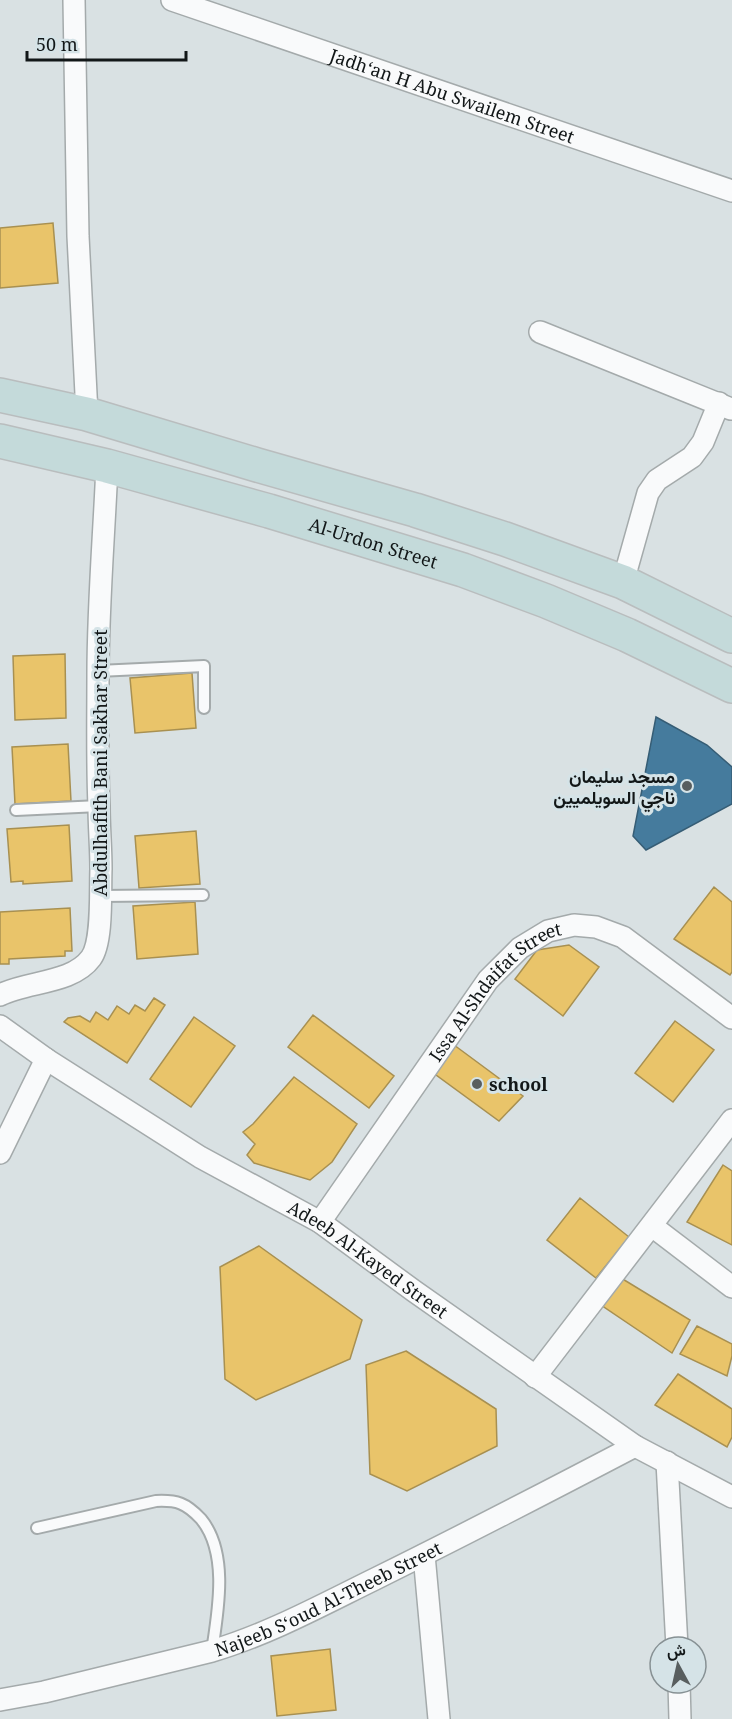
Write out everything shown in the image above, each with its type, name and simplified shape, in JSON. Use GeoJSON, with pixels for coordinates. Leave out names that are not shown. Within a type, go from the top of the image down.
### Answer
{"type":"FeatureCollection","features":[{"type":"Feature","properties":{"kind":"highway"},"geometry":{"type":"LineString","coordinates":[[0,395],[87,414],[415,510],[505,539],[623,582],[732,636]]}},
{"type":"Feature","properties":{"kind":"highway","name":"Al-Urdon Street"},"geometry":{"type":"LineString","coordinates":[[0,441],[107,466],[269,511],[463,570],[627,635],[732,686]]}},
{"type":"Feature","properties":{"kind":"street"},"geometry":{"type":"LineString","coordinates":[[74,0],[78,236],[87,414]]}},
{"type":"Feature","properties":{"kind":"street","name":"Jadh‘an H Abu Swailem Street"},"geometry":{"type":"LineString","coordinates":[[172,0],[732,191]]}},
{"type":"Feature","properties":{"kind":"street"},"geometry":{"type":"LineString","coordinates":[[540,332],[725,406],[692,458],[657,480],[648,493],[623,582]]}},
{"type":"Feature","properties":{"kind":"street","name":"Abdulhafith Bani Sakhar Street"},"geometry":{"type":"LineString","coordinates":[[0,995],[14,988],[55,979],[78,969],[90,959],[97,948],[101,846],[98,671],[107,466]]}},
{"type":"Feature","properties":{"kind":"street","name":"Issa Al-Shdaifat Street"},"geometry":{"type":"LineString","coordinates":[[320,1222],[488,980],[520,948],[548,931],[574,925],[596,927],[623,937],[732,1018]]}},
{"type":"Feature","properties":{"kind":"street","name":"Adeeb Al-Kayed Street"},"geometry":{"type":"LineString","coordinates":[[0,1026],[46,1059],[200,1157],[320,1222],[635,1446],[732,1497]]}},
{"type":"Feature","properties":{"kind":"street"},"geometry":{"type":"LineString","coordinates":[[0,1153],[46,1059]]}},
{"type":"Feature","properties":{"kind":"street"},"geometry":{"type":"LineString","coordinates":[[535,1377],[732,1120]]}},
{"type":"Feature","properties":{"kind":"street"},"geometry":{"type":"LineString","coordinates":[[652,1226],[732,1287]]}},
{"type":"Feature","properties":{"kind":"street","name":"Najeeb S‘oud Al-Theeb Street"},"geometry":{"type":"LineString","coordinates":[[0,1700],[44,1692],[238,1643],[424,1555],[635,1446]]}},
{"type":"Feature","properties":{"kind":"street"},"geometry":{"type":"LineString","coordinates":[[667,1462],[676,1635]]}},
{"type":"Feature","properties":{"kind":"street"},"geometry":{"type":"LineString","coordinates":[[424,1555],[439,1719]]}},
{"type":"Feature","properties":{"kind":"street"},"geometry":{"type":"LineString","coordinates":[[679,1695],[680,1719]]}},
{"type":"Feature","properties":{"kind":"lane"},"geometry":{"type":"LineString","coordinates":[[98,671],[204,666],[204,708]]}},
{"type":"Feature","properties":{"kind":"lane"},"geometry":{"type":"LineString","coordinates":[[16,810],[99,806]]}},
{"type":"Feature","properties":{"kind":"lane"},"geometry":{"type":"LineString","coordinates":[[100,896],[203,895]]}},
{"type":"Feature","properties":{"kind":"lane"},"geometry":{"type":"LineString","coordinates":[[37,1528],[156,1501],[171,1501],[190,1507],[204,1524],[215,1544],[220,1573],[212,1651]]}},
{"type":"Feature","properties":{"kind":"building: سكن"},"geometry":{"type":"Polygon","coordinates":[[[53,223],[58,283],[0,288],[0,228],[53,223]]]}},
{"type":"Feature","properties":{"kind":"building: سكن"},"geometry":{"type":"Polygon","coordinates":[[[65,654],[66,718],[15,720],[13,656],[65,654]]]}},
{"type":"Feature","properties":{"kind":"building: سكن"},"geometry":{"type":"Polygon","coordinates":[[[192,673],[196,728],[135,733],[130,678],[192,673]]]}},
{"type":"Feature","properties":{"kind":"building: سكن"},"geometry":{"type":"Polygon","coordinates":[[[68,744],[71,801],[15,804],[12,747],[68,744]]]}},
{"type":"Feature","properties":{"kind":"building: سكن"},"geometry":{"type":"Polygon","coordinates":[[[69,825],[72,881],[23,884],[23,881],[11,882],[7,829],[69,825]]]}},
{"type":"Feature","properties":{"kind":"building: سكن"},"geometry":{"type":"Polygon","coordinates":[[[196,831],[200,884],[139,888],[135,836],[196,831]]]}},
{"type":"Feature","properties":{"kind":"building: سكن"},"geometry":{"type":"Polygon","coordinates":[[[714,887],[732,902],[732,972],[730,975],[674,939],[714,887]]]}},
{"type":"Feature","properties":{"kind":"building: سكن"},"geometry":{"type":"Polygon","coordinates":[[[195,902],[198,954],[137,959],[133,906],[195,902]]]}},
{"type":"Feature","properties":{"kind":"building: سكن"},"geometry":{"type":"Polygon","coordinates":[[[70,908],[72,951],[65,951],[65,956],[9,959],[9,964],[0,964],[0,912],[70,908]]]}},
{"type":"Feature","properties":{"kind":"building: سكن"},"geometry":{"type":"Polygon","coordinates":[[[569,945],[599,967],[563,1016],[515,979],[537,950],[569,945]]]}},
{"type":"Feature","properties":{"kind":"building: سكن"},"geometry":{"type":"Polygon","coordinates":[[[154,998],[165,1005],[127,1063],[64,1022],[68,1018],[80,1016],[90,1022],[96,1012],[108,1020],[117,1006],[129,1014],[135,1005],[145,1011],[154,998]]]}},
{"type":"Feature","properties":{"kind":"building: سكن"},"geometry":{"type":"Polygon","coordinates":[[[313,1015],[394,1076],[369,1108],[288,1047],[313,1015]]]}},
{"type":"Feature","properties":{"kind":"building: سكن"},"geometry":{"type":"Polygon","coordinates":[[[194,1017],[235,1046],[191,1107],[150,1079],[194,1017]]]}},
{"type":"Feature","properties":{"kind":"building: سكن"},"geometry":{"type":"Polygon","coordinates":[[[675,1021],[714,1050],[673,1102],[635,1073],[675,1021]]]}},
{"type":"Feature","properties":{"kind":"building: سكن","name":"school"},"geometry":{"type":"Polygon","coordinates":[[[450,1042],[523,1096],[499,1121],[432,1072],[450,1042]]]}},
{"type":"Feature","properties":{"kind":"building: سكن"},"geometry":{"type":"Polygon","coordinates":[[[294,1077],[357,1124],[332,1162],[310,1180],[254,1163],[247,1155],[255,1144],[243,1132],[253,1124],[294,1077]]]}},
{"type":"Feature","properties":{"kind":"building: سكن"},"geometry":{"type":"Polygon","coordinates":[[[723,1165],[732,1171],[732,1245],[687,1222],[723,1165]]]}},
{"type":"Feature","properties":{"kind":"building: سكن"},"geometry":{"type":"Polygon","coordinates":[[[580,1198],[629,1237],[596,1278],[547,1240],[580,1198]]]}},
{"type":"Feature","properties":{"kind":"building: سكن"},"geometry":{"type":"Polygon","coordinates":[[[259,1246],[362,1320],[350,1359],[256,1400],[225,1379],[220,1267],[259,1246]]]}},
{"type":"Feature","properties":{"kind":"building: سكن"},"geometry":{"type":"Polygon","coordinates":[[[621,1278],[690,1320],[672,1353],[601,1305],[621,1278]]]}},
{"type":"Feature","properties":{"kind":"building: سكن"},"geometry":{"type":"Polygon","coordinates":[[[697,1326],[732,1344],[732,1356],[727,1376],[680,1354],[697,1326]]]}},
{"type":"Feature","properties":{"kind":"building: سكن"},"geometry":{"type":"Polygon","coordinates":[[[406,1351],[496,1409],[497,1446],[407,1491],[370,1474],[366,1365],[406,1351]]]}},
{"type":"Feature","properties":{"kind":"building: سكن"},"geometry":{"type":"Polygon","coordinates":[[[678,1374],[732,1409],[732,1437],[727,1447],[655,1405],[678,1374]]]}},
{"type":"Feature","properties":{"kind":"building: سكن"},"geometry":{"type":"Polygon","coordinates":[[[330,1649],[336,1710],[277,1716],[271,1656],[330,1649]]]}},
{"type":"Feature","properties":{"kind":"building: مرافق عامة","name":"مسجد سليمان ناجي السويلميين"},"geometry":{"type":"Polygon","coordinates":[[[656,717],[707,745],[732,767],[732,804],[646,850],[633,836],[656,717]]]}},
{"type":"Feature","properties":{"kind":"place","name":"مسجد سليمان ناجي السويلميين"},"geometry":{"type":"Point","coordinates":[687,786]}},
{"type":"Feature","properties":{"kind":"place","name":"school"},"geometry":{"type":"Point","coordinates":[477,1084]}}]}
